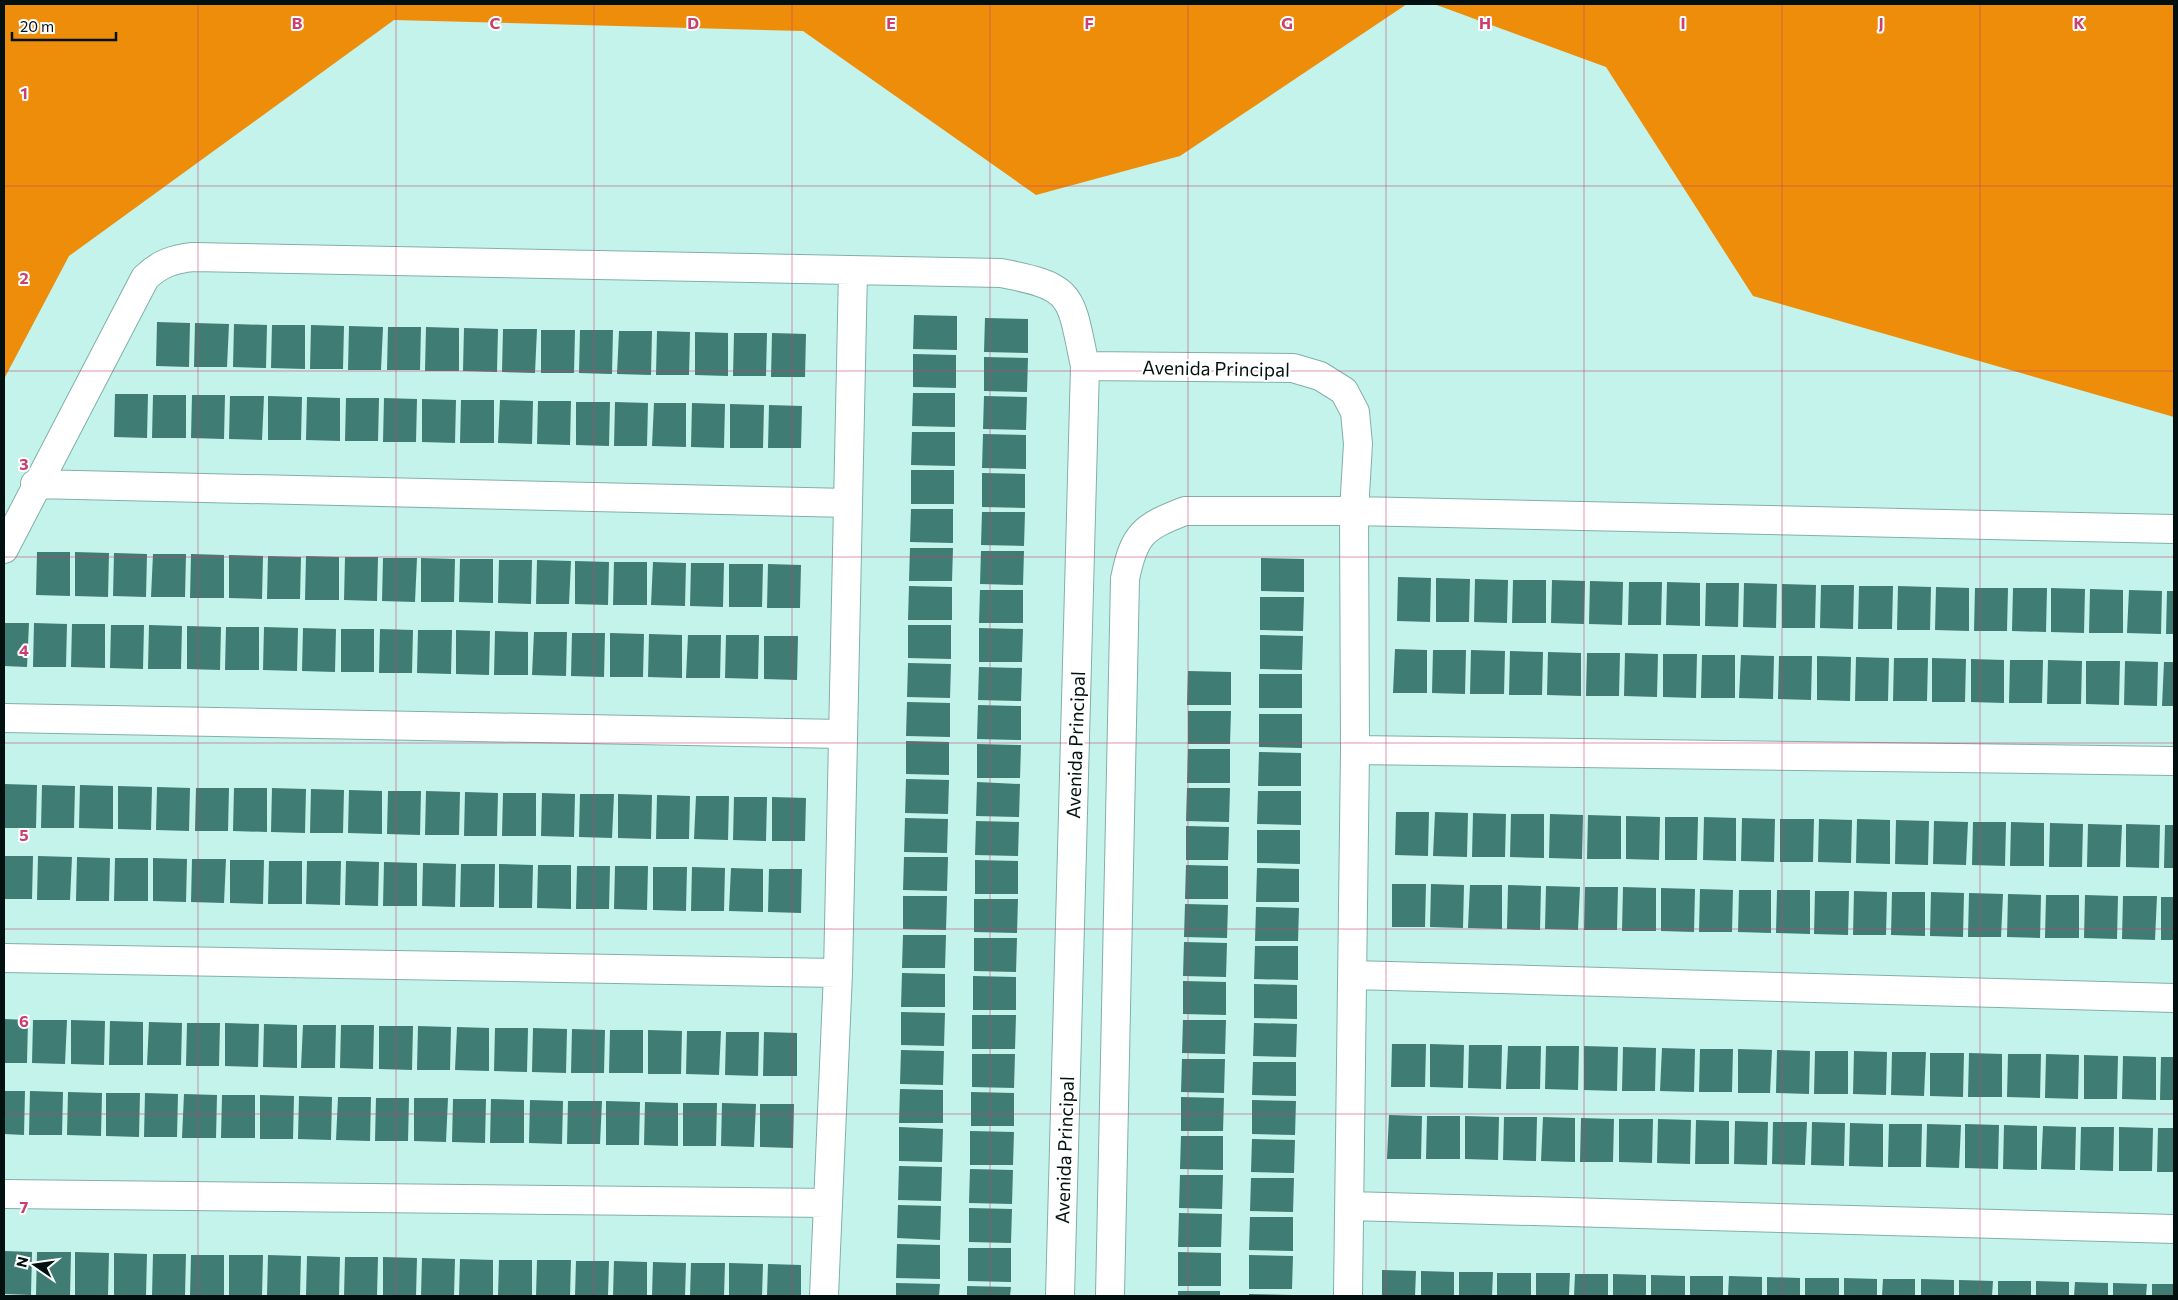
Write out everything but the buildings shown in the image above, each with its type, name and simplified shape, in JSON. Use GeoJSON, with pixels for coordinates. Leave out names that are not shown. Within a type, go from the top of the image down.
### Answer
{"type":"FeatureCollection","features":[{"type":"Feature","properties":{"kind":"street"},"geometry":{"type":"LineString","coordinates":[[4,548],[35,484],[145,278],[156,267],[174,259],[192,257],[1001,274],[1040,281],[1058,289],[1068,301],[1075,317],[1085,366]]}},
{"type":"Feature","properties":{"kind":"street"},"geometry":{"type":"LineString","coordinates":[[824,1296],[838,973],[853,272]]}},
{"type":"Feature","properties":{"kind":"street","name":"Avenida Principal"},"geometry":{"type":"LineString","coordinates":[[1060,1296],[1085,366],[1293,368],[1320,376],[1344,391],[1355,412],[1358,444],[1354,511],[1355,750],[1348,1296]]}},
{"type":"Feature","properties":{"kind":"street"},"geometry":{"type":"LineString","coordinates":[[35,484],[848,503]]}},
{"type":"Feature","properties":{"kind":"street"},"geometry":{"type":"LineString","coordinates":[[1110,1296],[1125,579],[1129,560],[1141,533],[1159,521],[1185,512],[1354,511],[2174,530]]}},
{"type":"Feature","properties":{"kind":"street"},"geometry":{"type":"LineString","coordinates":[[4,718],[843,734]]}},
{"type":"Feature","properties":{"kind":"street"},"geometry":{"type":"LineString","coordinates":[[1355,750],[2174,761]]}},
{"type":"Feature","properties":{"kind":"street"},"geometry":{"type":"LineString","coordinates":[[4,958],[838,973]]}},
{"type":"Feature","properties":{"kind":"street"},"geometry":{"type":"LineString","coordinates":[[1353,976],[2174,998]]}},
{"type":"Feature","properties":{"kind":"street"},"geometry":{"type":"LineString","coordinates":[[4,1194],[828,1203]]}},
{"type":"Feature","properties":{"kind":"street"},"geometry":{"type":"LineString","coordinates":[[1350,1206],[2174,1229]]}},
{"type":"Feature","properties":{"kind":"shaded area"},"geometry":{"type":"Polygon","coordinates":[[[4,4],[1407,4],[1180,156],[1036,195],[803,31],[394,20],[69,256],[4,379],[4,4]]]}},
{"type":"Feature","properties":{"kind":"shaded area"},"geometry":{"type":"Polygon","coordinates":[[[1434,4],[2174,4],[2174,417],[1753,296],[1606,67],[1434,4]]]}}]}
